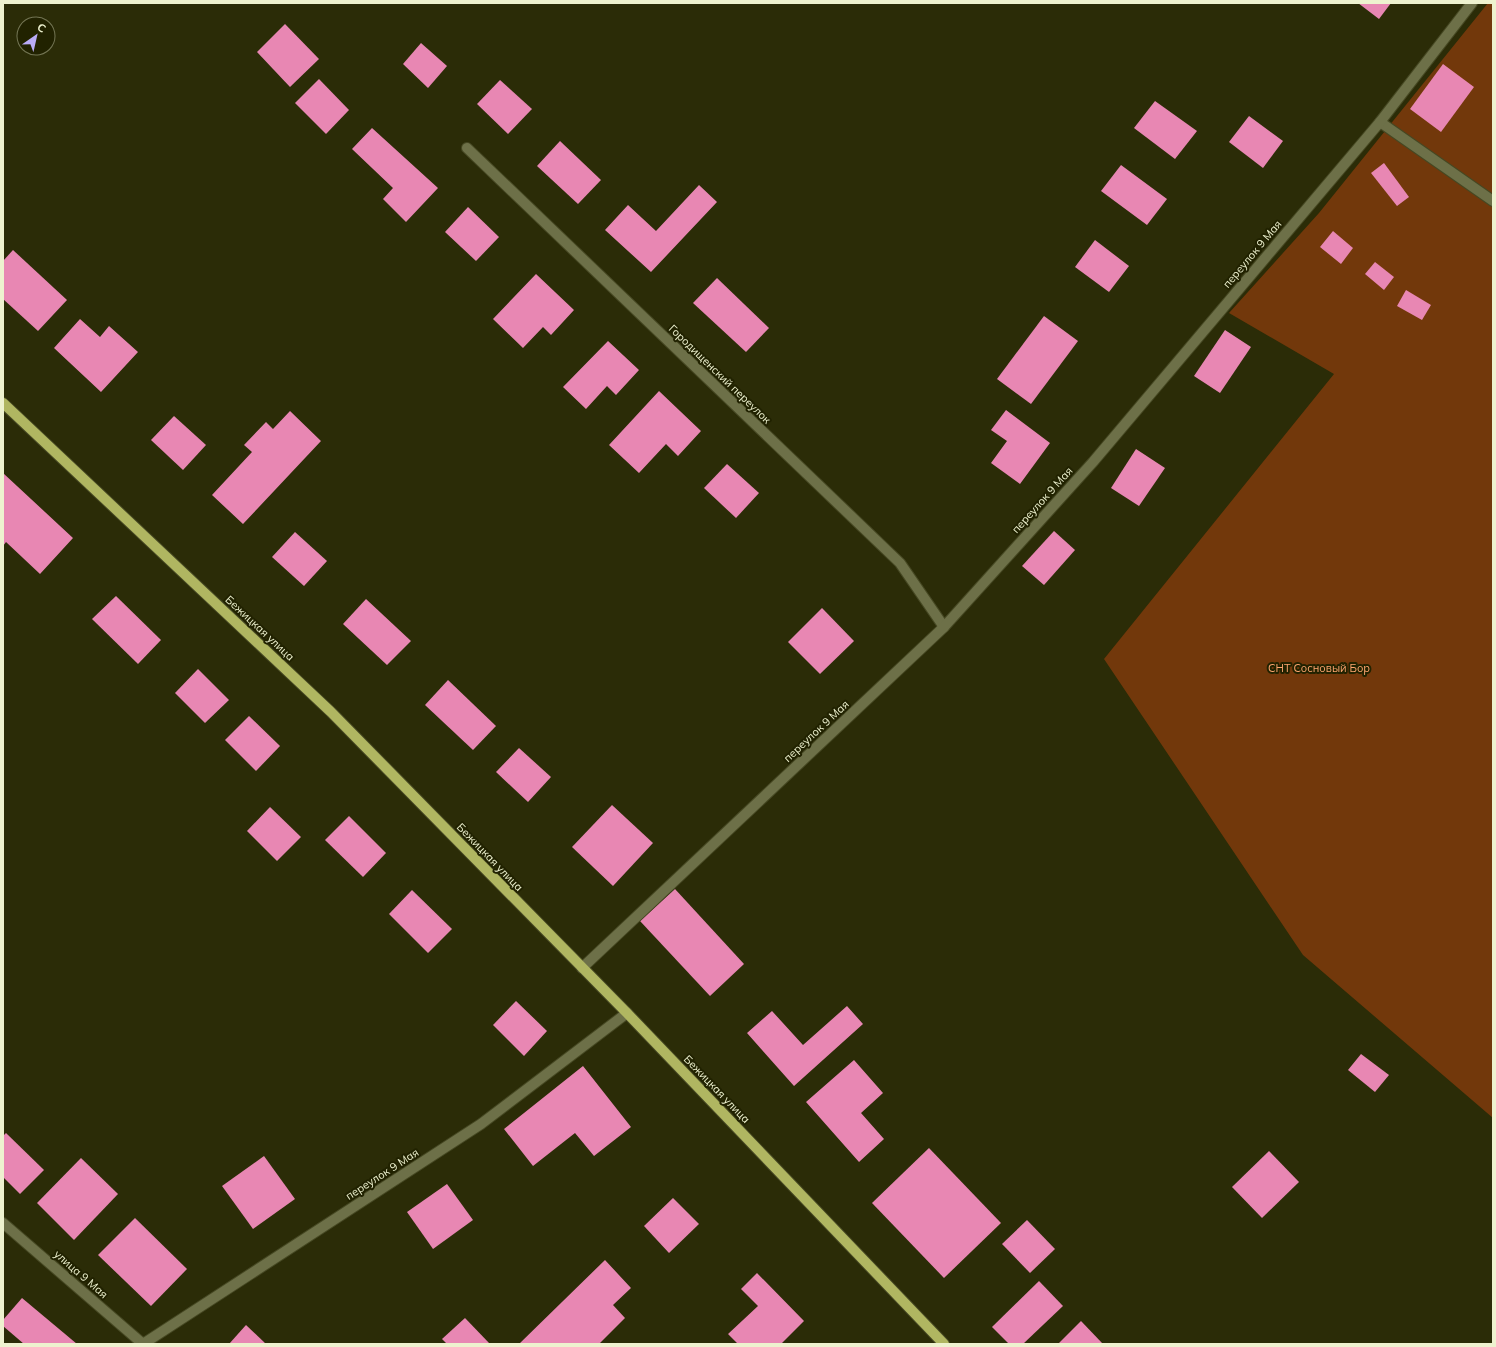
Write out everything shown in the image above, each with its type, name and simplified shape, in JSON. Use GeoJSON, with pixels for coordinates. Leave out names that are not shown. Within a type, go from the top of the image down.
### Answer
{"type":"FeatureCollection","features":[{"type":"Feature","properties":{"kind":"main road","name":"Бежицкая улица"},"geometry":{"type":"LineString","coordinates":[[5,409],[331,712],[627,1013],[944,1344]]}},
{"type":"Feature","properties":{"kind":"street","name":"переулок 9 Мая"},"geometry":{"type":"LineString","coordinates":[[582,968],[944,627],[1093,462],[1380,122],[1472,3]]}},
{"type":"Feature","properties":{"kind":"street"},"geometry":{"type":"LineString","coordinates":[[1380,122],[1493,201]]}},
{"type":"Feature","properties":{"kind":"street","name":"Городищенский переулок"},"geometry":{"type":"LineString","coordinates":[[467,148],[900,563],[944,627]]}},
{"type":"Feature","properties":{"kind":"street","name":"переулок 9 Мая"},"geometry":{"type":"LineString","coordinates":[[143,1344],[480,1124],[627,1013]]}},
{"type":"Feature","properties":{"kind":"street","name":"улица 9 Мая"},"geometry":{"type":"LineString","coordinates":[[3,1223],[143,1344]]}},
{"type":"Feature","properties":{"kind":"green space","name":"СНТ Сосновый Бор"},"geometry":{"type":"Polygon","coordinates":[[[1488,3],[1493,3],[1493,1118],[1303,955],[1104,659],[1334,374],[1229,313],[1319,213],[1488,3]]]}},
{"type":"Feature","properties":{"kind":"building"},"geometry":{"type":"Polygon","coordinates":[[[1358,3],[1391,3],[1379,19],[1358,3]]]}},
{"type":"Feature","properties":{"kind":"building"},"geometry":{"type":"Polygon","coordinates":[[[285,24],[319,59],[290,87],[257,52],[285,24]]]}},
{"type":"Feature","properties":{"kind":"building"},"geometry":{"type":"Polygon","coordinates":[[[421,43],[447,66],[428,88],[403,64],[421,43]]]}},
{"type":"Feature","properties":{"kind":"building"},"geometry":{"type":"Polygon","coordinates":[[[1443,64],[1474,87],[1441,132],[1410,109],[1443,64]]]}},
{"type":"Feature","properties":{"kind":"building"},"geometry":{"type":"Polygon","coordinates":[[[319,79],[349,110],[326,134],[295,103],[319,79]]]}},
{"type":"Feature","properties":{"kind":"building"},"geometry":{"type":"Polygon","coordinates":[[[500,80],[532,109],[508,134],[477,104],[500,80]]]}},
{"type":"Feature","properties":{"kind":"building"},"geometry":{"type":"Polygon","coordinates":[[[1155,101],[1197,131],[1175,159],[1134,128],[1155,101]]]}},
{"type":"Feature","properties":{"kind":"building"},"geometry":{"type":"Polygon","coordinates":[[[1249,116],[1283,141],[1263,168],[1229,142],[1249,116]]]}},
{"type":"Feature","properties":{"kind":"building"},"geometry":{"type":"Polygon","coordinates":[[[372,128],[438,188],[406,222],[383,199],[393,188],[352,149],[372,128]]]}},
{"type":"Feature","properties":{"kind":"building"},"geometry":{"type":"Polygon","coordinates":[[[560,141],[601,180],[578,204],[537,166],[560,141]]]}},
{"type":"Feature","properties":{"kind":"building"},"geometry":{"type":"Polygon","coordinates":[[[1384,163],[1409,197],[1397,206],[1371,173],[1384,163]]]}},
{"type":"Feature","properties":{"kind":"building"},"geometry":{"type":"Polygon","coordinates":[[[1121,165],[1167,199],[1147,225],[1101,191],[1121,165]]]}},
{"type":"Feature","properties":{"kind":"building"},"geometry":{"type":"Polygon","coordinates":[[[699,185],[717,202],[651,272],[605,230],[628,205],[656,231],[699,185]]]}},
{"type":"Feature","properties":{"kind":"building"},"geometry":{"type":"Polygon","coordinates":[[[468,207],[499,237],[476,261],[445,232],[468,207]]]}},
{"type":"Feature","properties":{"kind":"building"},"geometry":{"type":"Polygon","coordinates":[[[1333,231],[1353,248],[1341,264],[1320,247],[1333,231]]]}},
{"type":"Feature","properties":{"kind":"building"},"geometry":{"type":"Polygon","coordinates":[[[1095,240],[1129,266],[1109,292],[1075,267],[1095,240]]]}},
{"type":"Feature","properties":{"kind":"building"},"geometry":{"type":"Polygon","coordinates":[[[13,250],[67,300],[38,331],[3,299],[3,261],[13,250]]]}},
{"type":"Feature","properties":{"kind":"building"},"geometry":{"type":"Polygon","coordinates":[[[1375,262],[1394,277],[1384,290],[1365,274],[1375,262]]]}},
{"type":"Feature","properties":{"kind":"building"},"geometry":{"type":"Polygon","coordinates":[[[536,274],[574,310],[551,335],[543,327],[523,348],[493,319],[536,274]]]}},
{"type":"Feature","properties":{"kind":"building"},"geometry":{"type":"Polygon","coordinates":[[[717,278],[769,328],[746,352],[693,303],[717,278]]]}},
{"type":"Feature","properties":{"kind":"building"},"geometry":{"type":"Polygon","coordinates":[[[1406,290],[1431,305],[1422,320],[1397,306],[1406,290]]]}},
{"type":"Feature","properties":{"kind":"building"},"geometry":{"type":"Polygon","coordinates":[[[1044,316],[1078,341],[1031,404],[997,379],[1044,316]]]}},
{"type":"Feature","properties":{"kind":"building"},"geometry":{"type":"Polygon","coordinates":[[[80,319],[100,337],[109,326],[138,352],[101,392],[54,348],[80,319]]]}},
{"type":"Feature","properties":{"kind":"building"},"geometry":{"type":"Polygon","coordinates":[[[1225,330],[1251,347],[1220,393],[1194,376],[1225,330]]]}},
{"type":"Feature","properties":{"kind":"building"},"geometry":{"type":"Polygon","coordinates":[[[608,341],[639,370],[616,395],[607,386],[586,409],[563,387],[608,341]]]}},
{"type":"Feature","properties":{"kind":"building"},"geometry":{"type":"Polygon","coordinates":[[[659,391],[701,431],[678,456],[666,444],[639,473],[609,445],[659,391]]]}},
{"type":"Feature","properties":{"kind":"building"},"geometry":{"type":"Polygon","coordinates":[[[1006,410],[1050,443],[1020,484],[991,463],[1007,441],[991,430],[1006,410]]]}},
{"type":"Feature","properties":{"kind":"building"},"geometry":{"type":"Polygon","coordinates":[[[290,411],[321,441],[243,524],[212,495],[252,452],[244,445],[266,422],[273,429],[290,411]]]}},
{"type":"Feature","properties":{"kind":"building"},"geometry":{"type":"Polygon","coordinates":[[[174,416],[206,445],[183,470],[151,440],[174,416]]]}},
{"type":"Feature","properties":{"kind":"building"},"geometry":{"type":"Polygon","coordinates":[[[1136,449],[1165,468],[1139,506],[1111,488],[1136,449]]]}},
{"type":"Feature","properties":{"kind":"building"},"geometry":{"type":"Polygon","coordinates":[[[727,464],[759,493],[736,518],[704,488],[727,464]]]}},
{"type":"Feature","properties":{"kind":"building"},"geometry":{"type":"Polygon","coordinates":[[[3,473],[73,538],[40,574],[6,542],[3,546],[3,473]]]}},
{"type":"Feature","properties":{"kind":"building"},"geometry":{"type":"Polygon","coordinates":[[[1054,531],[1075,550],[1044,585],[1022,566],[1054,531]]]}},
{"type":"Feature","properties":{"kind":"building"},"geometry":{"type":"Polygon","coordinates":[[[295,532],[327,561],[304,586],[272,557],[295,532]]]}},
{"type":"Feature","properties":{"kind":"building"},"geometry":{"type":"Polygon","coordinates":[[[116,596],[161,640],[138,664],[92,619],[116,596]]]}},
{"type":"Feature","properties":{"kind":"building"},"geometry":{"type":"Polygon","coordinates":[[[366,599],[411,641],[387,665],[343,624],[366,599]]]}},
{"type":"Feature","properties":{"kind":"building"},"geometry":{"type":"Polygon","coordinates":[[[822,608],[854,641],[820,674],[788,642],[822,608]]]}},
{"type":"Feature","properties":{"kind":"building"},"geometry":{"type":"Polygon","coordinates":[[[198,669],[229,700],[205,723],[175,693],[198,669]]]}},
{"type":"Feature","properties":{"kind":"building"},"geometry":{"type":"Polygon","coordinates":[[[448,680],[496,726],[473,750],[425,705],[448,680]]]}},
{"type":"Feature","properties":{"kind":"building"},"geometry":{"type":"Polygon","coordinates":[[[249,716],[280,746],[256,771],[225,740],[249,716]]]}},
{"type":"Feature","properties":{"kind":"building"},"geometry":{"type":"Polygon","coordinates":[[[519,748],[551,777],[528,802],[496,772],[519,748]]]}},
{"type":"Feature","properties":{"kind":"building"},"geometry":{"type":"Polygon","coordinates":[[[612,805],[653,843],[613,886],[572,847],[612,805]]]}},
{"type":"Feature","properties":{"kind":"building"},"geometry":{"type":"Polygon","coordinates":[[[270,807],[301,837],[277,861],[247,831],[270,807]]]}},
{"type":"Feature","properties":{"kind":"building"},"geometry":{"type":"Polygon","coordinates":[[[349,816],[386,853],[363,877],[325,840],[349,816]]]}},
{"type":"Feature","properties":{"kind":"building"},"geometry":{"type":"Polygon","coordinates":[[[675,889],[744,964],[710,996],[640,921],[675,889]]]}},
{"type":"Feature","properties":{"kind":"building"},"geometry":{"type":"Polygon","coordinates":[[[412,890],[452,929],[428,953],[389,914],[412,890]]]}},
{"type":"Feature","properties":{"kind":"building"},"geometry":{"type":"Polygon","coordinates":[[[516,1001],[547,1031],[524,1056],[493,1025],[516,1001]]]}},
{"type":"Feature","properties":{"kind":"building"},"geometry":{"type":"Polygon","coordinates":[[[847,1006],[863,1024],[794,1086],[747,1033],[772,1011],[803,1045],[847,1006]]]}},
{"type":"Feature","properties":{"kind":"building"},"geometry":{"type":"Polygon","coordinates":[[[1361,1054],[1389,1075],[1375,1092],[1348,1070],[1361,1054]]]}},
{"type":"Feature","properties":{"kind":"building"},"geometry":{"type":"Polygon","coordinates":[[[854,1060],[883,1093],[861,1113],[884,1139],[859,1162],[806,1102],[854,1060]]]}},
{"type":"Feature","properties":{"kind":"building"},"geometry":{"type":"Polygon","coordinates":[[[583,1066],[631,1127],[594,1156],[575,1133],[533,1166],[504,1129],[583,1066]]]}},
{"type":"Feature","properties":{"kind":"building"},"geometry":{"type":"Polygon","coordinates":[[[6,1133],[44,1170],[20,1194],[3,1177],[3,1136],[6,1133]]]}},
{"type":"Feature","properties":{"kind":"building"},"geometry":{"type":"Polygon","coordinates":[[[929,1148],[1001,1223],[944,1278],[872,1203],[929,1148]]]}},
{"type":"Feature","properties":{"kind":"building"},"geometry":{"type":"Polygon","coordinates":[[[1269,1151],[1299,1182],[1262,1218],[1232,1187],[1269,1151]]]}},
{"type":"Feature","properties":{"kind":"building"},"geometry":{"type":"Polygon","coordinates":[[[264,1156],[295,1199],[253,1229],[222,1186],[264,1156]]]}},
{"type":"Feature","properties":{"kind":"building"},"geometry":{"type":"Polygon","coordinates":[[[81,1158],[118,1194],[74,1240],[37,1203],[81,1158]]]}},
{"type":"Feature","properties":{"kind":"building"},"geometry":{"type":"Polygon","coordinates":[[[447,1184],[473,1220],[433,1249],[407,1212],[447,1184]]]}},
{"type":"Feature","properties":{"kind":"building"},"geometry":{"type":"Polygon","coordinates":[[[673,1198],[699,1224],[669,1253],[644,1226],[673,1198]]]}},
{"type":"Feature","properties":{"kind":"building"},"geometry":{"type":"Polygon","coordinates":[[[135,1218],[187,1269],[151,1306],[98,1255],[135,1218]]]}},
{"type":"Feature","properties":{"kind":"building"},"geometry":{"type":"Polygon","coordinates":[[[1027,1220],[1055,1249],[1030,1273],[1002,1244],[1027,1220]]]}},
{"type":"Feature","properties":{"kind":"building"},"geometry":{"type":"Polygon","coordinates":[[[605,1260],[631,1288],[613,1305],[625,1318],[599,1344],[519,1344],[605,1260]]]}},
{"type":"Feature","properties":{"kind":"building"},"geometry":{"type":"Polygon","coordinates":[[[757,1273],[804,1321],[781,1344],[738,1344],[728,1334],[758,1306],[741,1289],[757,1273]]]}},
{"type":"Feature","properties":{"kind":"building"},"geometry":{"type":"Polygon","coordinates":[[[1039,1281],[1063,1306],[1023,1344],[1009,1344],[992,1327],[1039,1281]]]}},
{"type":"Feature","properties":{"kind":"building"},"geometry":{"type":"Polygon","coordinates":[[[22,1298],[77,1344],[24,1344],[3,1326],[3,1320],[22,1298]]]}},
{"type":"Feature","properties":{"kind":"building"},"geometry":{"type":"Polygon","coordinates":[[[465,1318],[490,1344],[447,1344],[442,1339],[465,1318]]]}},
{"type":"Feature","properties":{"kind":"building"},"geometry":{"type":"Polygon","coordinates":[[[1081,1321],[1103,1344],[1058,1344],[1081,1321]]]}},
{"type":"Feature","properties":{"kind":"building"},"geometry":{"type":"Polygon","coordinates":[[[246,1325],[266,1344],[229,1344],[246,1325]]]}}]}
